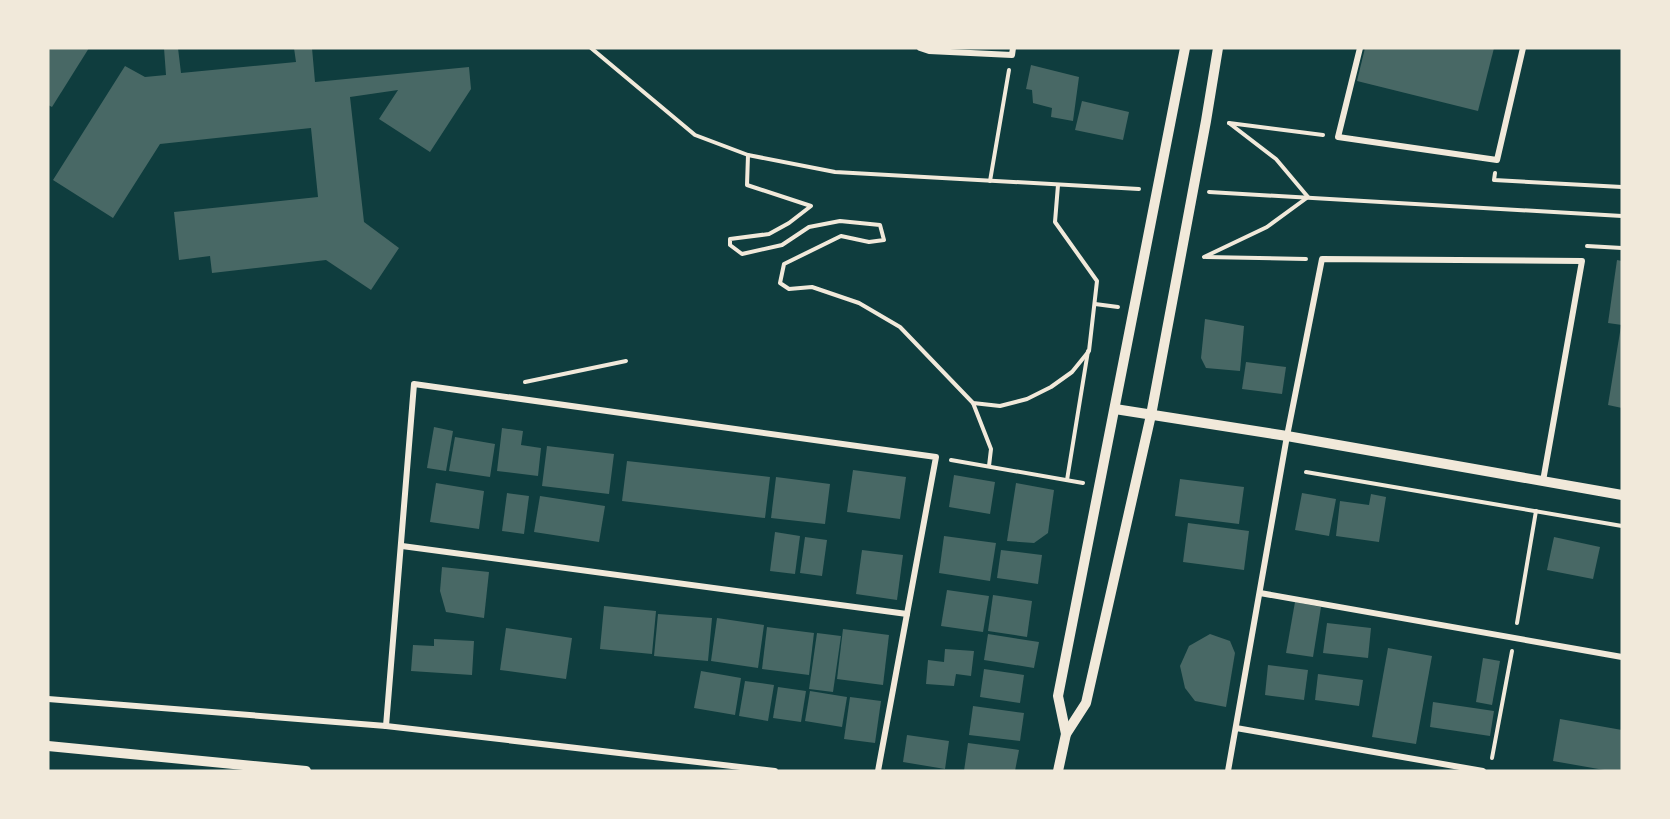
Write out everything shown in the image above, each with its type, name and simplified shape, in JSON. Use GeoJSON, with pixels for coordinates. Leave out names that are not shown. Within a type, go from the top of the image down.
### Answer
{"type":"FeatureCollection","features":[{"type":"Feature","properties":{"kind":"street"},"geometry":{"type":"LineString","coordinates":[[920,48],[929,51],[1012,52]]}},
{"type":"Feature","properties":{"kind":"street"},"geometry":{"type":"LineString","coordinates":[[1066,734],[1058,696],[1185,48]]}},
{"type":"Feature","properties":{"kind":"street"},"geometry":{"type":"LineString","coordinates":[[1058,771],[1066,734],[1086,703],[1151,415],[1218,48]]}},
{"type":"Feature","properties":{"kind":"street"},"geometry":{"type":"LineString","coordinates":[[1360,48],[1338,137],[1497,160],[1523,48]]}},
{"type":"Feature","properties":{"kind":"street"},"geometry":{"type":"LineString","coordinates":[[1228,771],[1287,436],[1322,260],[1582,261],[1543,481]]}},
{"type":"Feature","properties":{"kind":"street"},"geometry":{"type":"LineString","coordinates":[[386,726],[414,384],[936,457],[878,771]]}},
{"type":"Feature","properties":{"kind":"street"},"geometry":{"type":"LineString","coordinates":[[1115,409],[1287,436],[1622,495]]}},
{"type":"Feature","properties":{"kind":"street"},"geometry":{"type":"LineString","coordinates":[[402,546],[907,614]]}},
{"type":"Feature","properties":{"kind":"street"},"geometry":{"type":"LineString","coordinates":[[1260,593],[1622,657]]}},
{"type":"Feature","properties":{"kind":"street"},"geometry":{"type":"LineString","coordinates":[[48,699],[386,726],[775,771]]}},
{"type":"Feature","properties":{"kind":"street"},"geometry":{"type":"LineString","coordinates":[[1236,728],[1483,771]]}},
{"type":"Feature","properties":{"kind":"street"},"geometry":{"type":"LineString","coordinates":[[48,746],[306,771]]}},
{"type":"Feature","properties":{"kind":"path"},"geometry":{"type":"LineString","coordinates":[[591,48],[695,135],[748,156],[747,185],[811,206],[789,223],[769,234],[730,239],[730,245],[742,254],[782,245],[809,227],[840,221],[880,225],[884,240],[870,242],[841,236],[784,264],[780,283],[789,290],[812,287],[859,303],[900,327],[973,403],[991,449],[989,466]]}},
{"type":"Feature","properties":{"kind":"path"},"geometry":{"type":"LineString","coordinates":[[990,181],[1012,52]]}},
{"type":"Feature","properties":{"kind":"path"},"geometry":{"type":"LineString","coordinates":[[1206,121],[1338,137]]}},
{"type":"Feature","properties":{"kind":"path"},"geometry":{"type":"LineString","coordinates":[[1229,123],[1276,159],[1308,197],[1267,227],[1204,256],[1322,260]]}},
{"type":"Feature","properties":{"kind":"path"},"geometry":{"type":"LineString","coordinates":[[1497,160],[1494,180],[1622,187]]}},
{"type":"Feature","properties":{"kind":"path"},"geometry":{"type":"LineString","coordinates":[[1058,185],[1055,222],[1097,281],[1089,351],[1067,480]]}},
{"type":"Feature","properties":{"kind":"path"},"geometry":{"type":"LineString","coordinates":[[1582,261],[1586,246],[1622,248]]}},
{"type":"Feature","properties":{"kind":"path"},"geometry":{"type":"LineString","coordinates":[[973,403],[1000,406],[1026,399],[1051,387],[1072,372],[1089,351]]}},
{"type":"Feature","properties":{"kind":"path"},"geometry":{"type":"LineString","coordinates":[[493,395],[496,389],[626,361]]}},
{"type":"Feature","properties":{"kind":"path"},"geometry":{"type":"LineString","coordinates":[[936,457],[1100,486]]}},
{"type":"Feature","properties":{"kind":"path"},"geometry":{"type":"LineString","coordinates":[[1306,472],[1622,526]]}},
{"type":"Feature","properties":{"kind":"building"},"geometry":{"type":"Polygon","coordinates":[[[48,48],[89,48],[52,107],[48,105],[48,48]]]}},
{"type":"Feature","properties":{"kind":"building"},"geometry":{"type":"Polygon","coordinates":[[[164,48],[178,48],[181,73],[296,62],[294,48],[312,48],[315,82],[469,67],[471,89],[430,152],[379,119],[398,90],[350,97],[364,222],[399,248],[371,290],[326,260],[212,273],[210,256],[179,260],[174,212],[318,197],[311,128],[160,144],[113,218],[53,180],[125,66],[145,77],[166,75],[164,48]]]}},
{"type":"Feature","properties":{"kind":"building"},"geometry":{"type":"Polygon","coordinates":[[[1365,48],[1494,48],[1478,111],[1357,81],[1365,48]]]}},
{"type":"Feature","properties":{"kind":"building"},"geometry":{"type":"Polygon","coordinates":[[[1031,65],[1079,77],[1073,121],[1051,117],[1052,108],[1033,103],[1032,90],[1026,89],[1031,65]]]}},
{"type":"Feature","properties":{"kind":"building"},"geometry":{"type":"Polygon","coordinates":[[[1082,101],[1129,112],[1123,140],[1075,130],[1082,101]]]}},
{"type":"Feature","properties":{"kind":"building"},"geometry":{"type":"Polygon","coordinates":[[[1617,260],[1622,261],[1622,325],[1608,323],[1617,260]]]}},
{"type":"Feature","properties":{"kind":"building"},"geometry":{"type":"Polygon","coordinates":[[[1205,319],[1244,326],[1240,371],[1206,368],[1201,358],[1205,319]]]}},
{"type":"Feature","properties":{"kind":"building"},"geometry":{"type":"Polygon","coordinates":[[[1622,326],[1622,408],[1608,405],[1622,326]]]}},
{"type":"Feature","properties":{"kind":"building"},"geometry":{"type":"Polygon","coordinates":[[[1246,362],[1286,367],[1282,394],[1242,389],[1246,362]]]}},
{"type":"Feature","properties":{"kind":"building"},"geometry":{"type":"Polygon","coordinates":[[[434,427],[453,431],[446,471],[427,468],[434,427]]]}},
{"type":"Feature","properties":{"kind":"building"},"geometry":{"type":"Polygon","coordinates":[[[502,428],[523,431],[521,445],[541,448],[538,476],[497,471],[502,428]]]}},
{"type":"Feature","properties":{"kind":"building"},"geometry":{"type":"Polygon","coordinates":[[[455,437],[495,444],[490,477],[449,471],[455,437]]]}},
{"type":"Feature","properties":{"kind":"building"},"geometry":{"type":"Polygon","coordinates":[[[547,446],[614,454],[609,494],[542,486],[547,446]]]}},
{"type":"Feature","properties":{"kind":"building"},"geometry":{"type":"Polygon","coordinates":[[[627,461],[770,477],[765,518],[622,501],[627,461]]]}},
{"type":"Feature","properties":{"kind":"building"},"geometry":{"type":"Polygon","coordinates":[[[853,470],[906,477],[900,519],[847,512],[853,470]]]}},
{"type":"Feature","properties":{"kind":"building"},"geometry":{"type":"Polygon","coordinates":[[[954,475],[995,482],[990,514],[949,507],[954,475]]]}},
{"type":"Feature","properties":{"kind":"building"},"geometry":{"type":"Polygon","coordinates":[[[776,477],[830,484],[825,524],[771,518],[776,477]]]}},
{"type":"Feature","properties":{"kind":"building"},"geometry":{"type":"Polygon","coordinates":[[[1180,479],[1244,487],[1239,524],[1175,516],[1180,479]]]}},
{"type":"Feature","properties":{"kind":"building"},"geometry":{"type":"Polygon","coordinates":[[[436,483],[484,491],[479,529],[430,522],[436,483]]]}},
{"type":"Feature","properties":{"kind":"building"},"geometry":{"type":"Polygon","coordinates":[[[1016,483],[1054,490],[1048,533],[1034,543],[1007,541],[1016,483]]]}},
{"type":"Feature","properties":{"kind":"building"},"geometry":{"type":"Polygon","coordinates":[[[507,493],[529,496],[524,534],[502,531],[507,493]]]}},
{"type":"Feature","properties":{"kind":"building"},"geometry":{"type":"Polygon","coordinates":[[[1302,493],[1336,499],[1329,536],[1295,530],[1302,493]]]}},
{"type":"Feature","properties":{"kind":"building"},"geometry":{"type":"Polygon","coordinates":[[[1371,494],[1386,497],[1379,542],[1336,536],[1340,501],[1369,505],[1371,494]]]}},
{"type":"Feature","properties":{"kind":"building"},"geometry":{"type":"Polygon","coordinates":[[[540,496],[605,506],[599,542],[534,532],[540,496]]]}},
{"type":"Feature","properties":{"kind":"building"},"geometry":{"type":"Polygon","coordinates":[[[1188,523],[1249,531],[1244,570],[1183,562],[1188,523]]]}},
{"type":"Feature","properties":{"kind":"building"},"geometry":{"type":"Polygon","coordinates":[[[775,532],[800,536],[795,574],[770,571],[775,532]]]}},
{"type":"Feature","properties":{"kind":"building"},"geometry":{"type":"Polygon","coordinates":[[[944,536],[996,543],[990,581],[939,573],[944,536]]]}},
{"type":"Feature","properties":{"kind":"building"},"geometry":{"type":"Polygon","coordinates":[[[805,537],[827,540],[822,576],[800,573],[805,537]]]}},
{"type":"Feature","properties":{"kind":"building"},"geometry":{"type":"Polygon","coordinates":[[[1554,537],[1600,547],[1593,579],[1547,570],[1554,537]]]}},
{"type":"Feature","properties":{"kind":"building"},"geometry":{"type":"Polygon","coordinates":[[[862,550],[903,555],[897,600],[856,594],[862,550]]]}},
{"type":"Feature","properties":{"kind":"building"},"geometry":{"type":"Polygon","coordinates":[[[1001,550],[1042,555],[1038,584],[997,578],[1001,550]]]}},
{"type":"Feature","properties":{"kind":"building"},"geometry":{"type":"Polygon","coordinates":[[[442,567],[489,572],[484,618],[446,612],[440,591],[442,567]]]}},
{"type":"Feature","properties":{"kind":"building"},"geometry":{"type":"Polygon","coordinates":[[[947,590],[989,596],[983,632],[941,626],[947,590]]]}},
{"type":"Feature","properties":{"kind":"building"},"geometry":{"type":"Polygon","coordinates":[[[993,595],[1032,601],[1027,637],[988,631],[993,595]]]}},
{"type":"Feature","properties":{"kind":"building"},"geometry":{"type":"Polygon","coordinates":[[[1295,602],[1321,607],[1313,657],[1286,653],[1295,602]]]}},
{"type":"Feature","properties":{"kind":"building"},"geometry":{"type":"Polygon","coordinates":[[[604,606],[656,611],[652,654],[600,649],[604,606]]]}},
{"type":"Feature","properties":{"kind":"building"},"geometry":{"type":"Polygon","coordinates":[[[658,614],[712,618],[708,661],[654,656],[658,614]]]}},
{"type":"Feature","properties":{"kind":"building"},"geometry":{"type":"Polygon","coordinates":[[[717,618],[764,625],[758,668],[711,661],[717,618]]]}},
{"type":"Feature","properties":{"kind":"building"},"geometry":{"type":"Polygon","coordinates":[[[1327,623],[1371,628],[1368,658],[1323,653],[1327,623]]]}},
{"type":"Feature","properties":{"kind":"building"},"geometry":{"type":"Polygon","coordinates":[[[767,627],[814,633],[809,675],[762,669],[767,627]]]}},
{"type":"Feature","properties":{"kind":"building"},"geometry":{"type":"Polygon","coordinates":[[[506,628],[572,638],[566,679],[500,670],[506,628]]]}},
{"type":"Feature","properties":{"kind":"building"},"geometry":{"type":"Polygon","coordinates":[[[843,629],[889,635],[883,685],[837,679],[843,629]]]}},
{"type":"Feature","properties":{"kind":"building"},"geometry":{"type":"Polygon","coordinates":[[[817,633],[841,636],[833,692],[809,689],[817,633]]]}},
{"type":"Feature","properties":{"kind":"building"},"geometry":{"type":"Polygon","coordinates":[[[988,634],[1039,642],[1034,668],[984,660],[988,634]]]}},
{"type":"Feature","properties":{"kind":"building"},"geometry":{"type":"Polygon","coordinates":[[[1210,634],[1230,641],[1235,653],[1226,707],[1195,701],[1185,688],[1180,666],[1189,646],[1210,634]]]}},
{"type":"Feature","properties":{"kind":"building"},"geometry":{"type":"Polygon","coordinates":[[[434,639],[474,641],[472,675],[411,671],[413,645],[434,646],[434,639]]]}},
{"type":"Feature","properties":{"kind":"building"},"geometry":{"type":"Polygon","coordinates":[[[1388,648],[1432,656],[1416,744],[1372,737],[1388,648]]]}},
{"type":"Feature","properties":{"kind":"building"},"geometry":{"type":"Polygon","coordinates":[[[945,649],[974,651],[971,676],[956,674],[954,686],[926,684],[928,660],[944,662],[945,649]]]}},
{"type":"Feature","properties":{"kind":"building"},"geometry":{"type":"Polygon","coordinates":[[[1483,658],[1500,661],[1492,705],[1476,702],[1483,658]]]}},
{"type":"Feature","properties":{"kind":"building"},"geometry":{"type":"Polygon","coordinates":[[[1268,665],[1308,670],[1304,700],[1265,695],[1268,665]]]}},
{"type":"Feature","properties":{"kind":"building"},"geometry":{"type":"Polygon","coordinates":[[[984,669],[1024,675],[1020,703],[980,697],[984,669]]]}},
{"type":"Feature","properties":{"kind":"building"},"geometry":{"type":"Polygon","coordinates":[[[701,671],[741,678],[735,715],[694,708],[701,671]]]}},
{"type":"Feature","properties":{"kind":"building"},"geometry":{"type":"Polygon","coordinates":[[[1318,674],[1363,680],[1359,706],[1315,700],[1318,674]]]}},
{"type":"Feature","properties":{"kind":"building"},"geometry":{"type":"Polygon","coordinates":[[[745,681],[774,685],[768,721],[739,716],[745,681]]]}},
{"type":"Feature","properties":{"kind":"building"},"geometry":{"type":"Polygon","coordinates":[[[778,687],[806,691],[801,722],[773,718],[778,687]]]}},
{"type":"Feature","properties":{"kind":"building"},"geometry":{"type":"Polygon","coordinates":[[[810,691],[847,697],[842,727],[805,721],[810,691]]]}},
{"type":"Feature","properties":{"kind":"building"},"geometry":{"type":"Polygon","coordinates":[[[850,697],[881,701],[875,743],[844,739],[850,697]]]}},
{"type":"Feature","properties":{"kind":"building"},"geometry":{"type":"Polygon","coordinates":[[[1433,702],[1494,711],[1490,736],[1430,727],[1433,702]]]}},
{"type":"Feature","properties":{"kind":"building"},"geometry":{"type":"Polygon","coordinates":[[[973,706],[1024,713],[1020,741],[969,735],[973,706]]]}},
{"type":"Feature","properties":{"kind":"building"},"geometry":{"type":"Polygon","coordinates":[[[1560,719],[1622,730],[1622,771],[1553,761],[1560,719]]]}},
{"type":"Feature","properties":{"kind":"building"},"geometry":{"type":"Polygon","coordinates":[[[907,735],[949,741],[945,769],[903,762],[907,735]]]}},
{"type":"Feature","properties":{"kind":"building"},"geometry":{"type":"Polygon","coordinates":[[[968,743],[1019,750],[1015,771],[964,771],[968,743]]]}}]}
